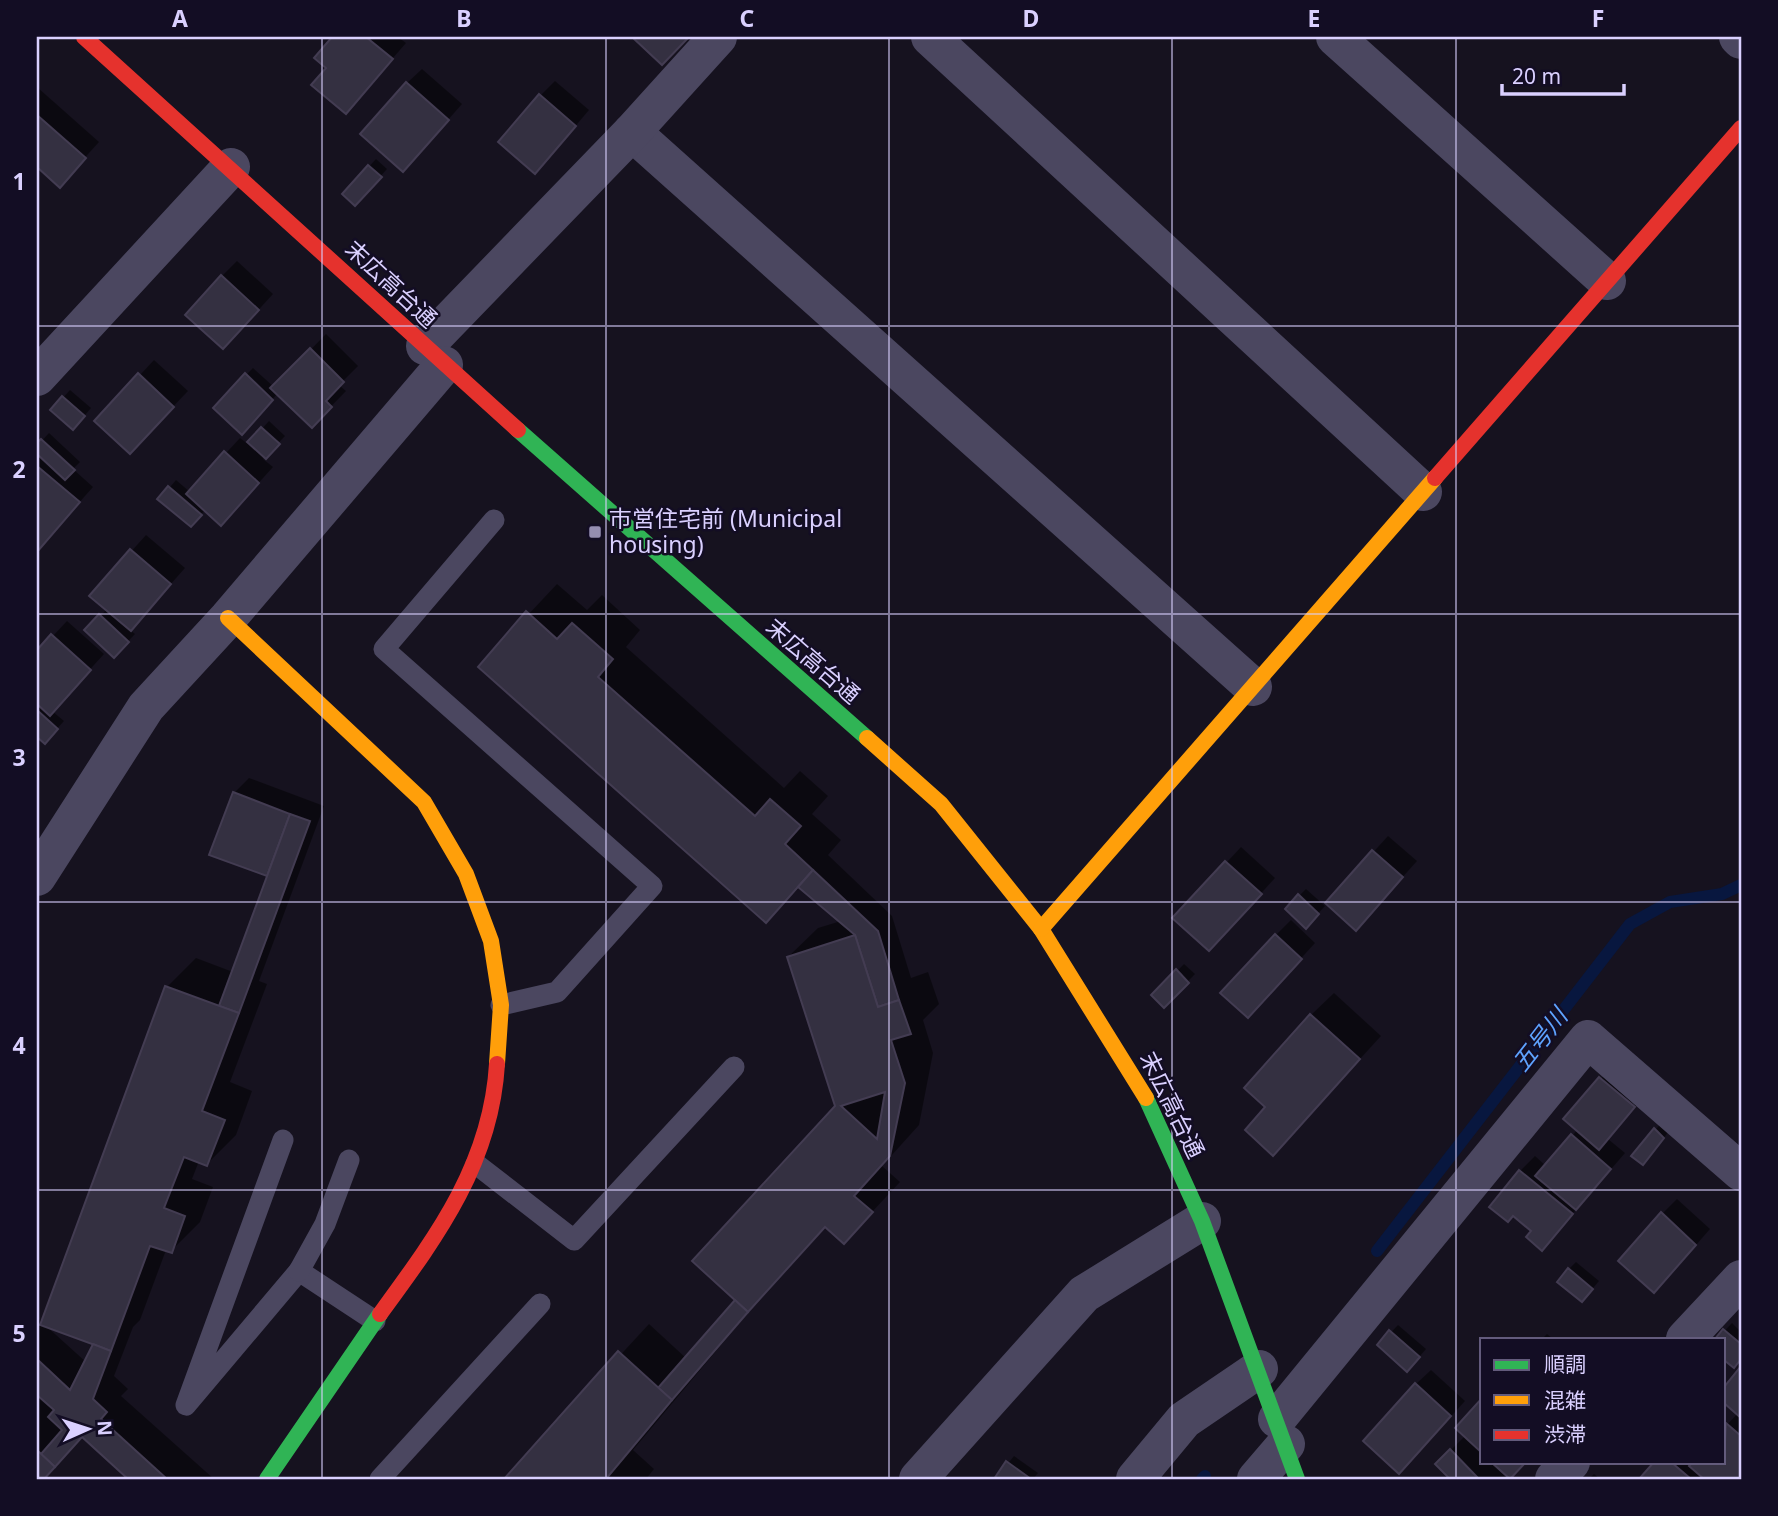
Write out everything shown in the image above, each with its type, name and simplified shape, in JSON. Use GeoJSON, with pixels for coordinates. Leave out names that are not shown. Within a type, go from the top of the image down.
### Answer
{"type":"FeatureCollection","features":[{"type":"Feature","properties":{"kind":"street","name":"末広高台通"},"geometry":{"type":"LineString","coordinates":[[85,37],[435,356],[941,804],[1041,929],[1139,1082],[1202,1221],[1286,1447]]}},
{"type":"Feature","properties":{"kind":"street"},"geometry":{"type":"LineString","coordinates":[[37,877],[146,707],[228,618],[435,356],[718,37]]}},
{"type":"Feature","properties":{"kind":"street"},"geometry":{"type":"LineString","coordinates":[[930,37],[1423,492]]}},
{"type":"Feature","properties":{"kind":"street"},"geometry":{"type":"LineString","coordinates":[[1335,37],[1607,281]]}},
{"type":"Feature","properties":{"kind":"street"},"geometry":{"type":"LineString","coordinates":[[1041,929],[1741,128]]}},
{"type":"Feature","properties":{"kind":"street"},"geometry":{"type":"LineString","coordinates":[[632,132],[1253,687]]}},
{"type":"Feature","properties":{"kind":"street"},"geometry":{"type":"LineString","coordinates":[[37,377],[230,167]]}},
{"type":"Feature","properties":{"kind":"street"},"geometry":{"type":"LineString","coordinates":[[228,618],[424,802],[466,874],[491,941],[501,1005],[495,1099],[476,1164],[435,1239],[375,1321],[267,1479]]}},
{"type":"Feature","properties":{"kind":"street"},"geometry":{"type":"LineString","coordinates":[[1256,1479],[1286,1447],[1588,1039],[1741,1171]]}},
{"type":"Feature","properties":{"kind":"street"},"geometry":{"type":"LineString","coordinates":[[918,1479],[1084,1294],[1202,1221]]}},
{"type":"Feature","properties":{"kind":"street"},"geometry":{"type":"LineString","coordinates":[[1686,1338],[1741,1279]]}},
{"type":"Feature","properties":{"kind":"street"},"geometry":{"type":"LineString","coordinates":[[1135,1479],[1184,1420],[1259,1369]]}},
{"type":"Feature","properties":{"kind":"street"},"geometry":{"type":"LineString","coordinates":[[1554,1479],[1569,1464]]}},
{"type":"Feature","properties":{"kind":"lane"},"geometry":{"type":"LineString","coordinates":[[494,520],[384,649],[652,886],[557,992],[501,1005]]}},
{"type":"Feature","properties":{"kind":"lane"},"geometry":{"type":"LineString","coordinates":[[476,1164],[574,1240],[734,1067]]}},
{"type":"Feature","properties":{"kind":"lane"},"geometry":{"type":"LineString","coordinates":[[283,1140],[186,1405],[299,1271],[326,1224],[349,1160]]}},
{"type":"Feature","properties":{"kind":"lane"},"geometry":{"type":"LineString","coordinates":[[299,1271],[375,1321]]}},
{"type":"Feature","properties":{"kind":"lane"},"geometry":{"type":"LineString","coordinates":[[380,1479],[540,1304]]}},
{"type":"Feature","properties":{"kind":"building"},"geometry":{"type":"Polygon","coordinates":[[[332,37],[366,37],[393,59],[346,114],[311,85],[326,68],[314,58],[332,37]]]}},
{"type":"Feature","properties":{"kind":"building"},"geometry":{"type":"Polygon","coordinates":[[[632,37],[689,37],[662,65],[632,37]]]}},
{"type":"Feature","properties":{"kind":"building"},"geometry":{"type":"Polygon","coordinates":[[[406,82],[449,120],[403,172],[360,134],[406,82]]]}},
{"type":"Feature","properties":{"kind":"building"},"geometry":{"type":"Polygon","coordinates":[[[539,94],[576,126],[535,174],[498,142],[539,94]]]}},
{"type":"Feature","properties":{"kind":"building"},"geometry":{"type":"Polygon","coordinates":[[[37,115],[86,158],[60,188],[37,167],[37,115]]]}},
{"type":"Feature","properties":{"kind":"building"},"geometry":{"type":"Polygon","coordinates":[[[368,165],[382,177],[355,206],[342,194],[368,165]]]}},
{"type":"Feature","properties":{"kind":"building"},"geometry":{"type":"Polygon","coordinates":[[[221,275],[259,310],[223,349],[185,315],[221,275]]]}},
{"type":"Feature","properties":{"kind":"building"},"geometry":{"type":"Polygon","coordinates":[[[310,348],[344,382],[326,401],[332,407],[312,428],[270,388],[310,348]]]}},
{"type":"Feature","properties":{"kind":"building"},"geometry":{"type":"Polygon","coordinates":[[[138,373],[174,407],[130,454],[94,421],[138,373]]]}},
{"type":"Feature","properties":{"kind":"building"},"geometry":{"type":"Polygon","coordinates":[[[245,373],[273,400],[242,435],[213,408],[245,373]]]}},
{"type":"Feature","properties":{"kind":"building"},"geometry":{"type":"Polygon","coordinates":[[[62,396],[85,416],[73,430],[50,410],[62,396]]]}},
{"type":"Feature","properties":{"kind":"building"},"geometry":{"type":"Polygon","coordinates":[[[261,427],[280,444],[266,459],[247,442],[261,427]]]}},
{"type":"Feature","properties":{"kind":"building"},"geometry":{"type":"Polygon","coordinates":[[[41,439],[75,470],[65,480],[37,454],[37,443],[41,439]]]}},
{"type":"Feature","properties":{"kind":"building"},"geometry":{"type":"Polygon","coordinates":[[[224,451],[259,483],[221,526],[186,494],[224,451]]]}},
{"type":"Feature","properties":{"kind":"building"},"geometry":{"type":"Polygon","coordinates":[[[37,466],[80,502],[37,552],[37,466]]]}},
{"type":"Feature","properties":{"kind":"building"},"geometry":{"type":"Polygon","coordinates":[[[168,486],[202,515],[191,527],[157,499],[168,486]]]}},
{"type":"Feature","properties":{"kind":"building"},"geometry":{"type":"Polygon","coordinates":[[[130,549],[171,584],[131,631],[89,596],[130,549]]]}},
{"type":"Feature","properties":{"kind":"building"},"geometry":{"type":"Polygon","coordinates":[[[526,611],[557,639],[572,623],[613,659],[598,677],[755,816],[770,799],[801,826],[785,844],[813,870],[766,923],[478,667],[526,611]]]}},
{"type":"Feature","properties":{"kind":"building"},"geometry":{"type":"Polygon","coordinates":[[[99,614],[129,642],[114,658],[84,630],[99,614]]]}},
{"type":"Feature","properties":{"kind":"building"},"geometry":{"type":"Polygon","coordinates":[[[51,634],[91,670],[50,716],[37,704],[37,650],[51,634]]]}},
{"type":"Feature","properties":{"kind":"building"},"geometry":{"type":"Polygon","coordinates":[[[37,710],[58,729],[45,744],[37,737],[37,710]]]}},
{"type":"Feature","properties":{"kind":"building"},"geometry":{"type":"Polygon","coordinates":[[[233,792],[290,814],[267,876],[209,855],[233,792]]]}},
{"type":"Feature","properties":{"kind":"building"},"geometry":{"type":"Polygon","coordinates":[[[290,814],[310,821],[239,1013],[219,1006],[290,814]]]}},
{"type":"Feature","properties":{"kind":"building"},"geometry":{"type":"Polygon","coordinates":[[[1372,850],[1403,877],[1356,931],[1325,903],[1372,850]]]}},
{"type":"Feature","properties":{"kind":"building"},"geometry":{"type":"Polygon","coordinates":[[[1225,861],[1262,894],[1209,951],[1172,918],[1225,861]]]}},
{"type":"Feature","properties":{"kind":"building"},"geometry":{"type":"Polygon","coordinates":[[[813,870],[878,931],[899,1000],[878,1007],[855,935],[798,887],[813,870]]]}},
{"type":"Feature","properties":{"kind":"building"},"geometry":{"type":"Polygon","coordinates":[[[1298,894],[1319,914],[1306,929],[1285,909],[1298,894]]]}},
{"type":"Feature","properties":{"kind":"building"},"geometry":{"type":"Polygon","coordinates":[[[1275,934],[1302,959],[1248,1018],[1220,993],[1275,934]]]}},
{"type":"Feature","properties":{"kind":"building"},"geometry":{"type":"Polygon","coordinates":[[[855,935],[878,1007],[899,1000],[911,1034],[891,1040],[905,1083],[890,1156],[854,1196],[873,1212],[844,1244],[825,1227],[748,1312],[692,1261],[835,1106],[787,957],[855,935]],[[885,1092],[841,1106],[877,1139],[885,1092]]]}},
{"type":"Feature","properties":{"kind":"building"},"geometry":{"type":"Polygon","coordinates":[[[1176,969],[1189,983],[1164,1008],[1151,995],[1176,969]]]}},
{"type":"Feature","properties":{"kind":"building"},"geometry":{"type":"Polygon","coordinates":[[[165,986],[239,1013],[202,1111],[225,1120],[207,1166],[184,1157],[164,1208],[185,1216],[172,1253],[150,1246],[111,1351],[40,1325],[165,986]]]}},
{"type":"Feature","properties":{"kind":"building"},"geometry":{"type":"Polygon","coordinates":[[[1310,1014],[1360,1059],[1273,1156],[1245,1130],[1265,1107],[1244,1088],[1310,1014]]]}},
{"type":"Feature","properties":{"kind":"building"},"geometry":{"type":"Polygon","coordinates":[[[1599,1077],[1635,1107],[1599,1150],[1563,1119],[1599,1077]]]}},
{"type":"Feature","properties":{"kind":"building"},"geometry":{"type":"Polygon","coordinates":[[[1654,1128],[1664,1138],[1643,1165],[1631,1156],[1654,1128]]]}},
{"type":"Feature","properties":{"kind":"building"},"geometry":{"type":"Polygon","coordinates":[[[1571,1134],[1611,1169],[1576,1210],[1535,1176],[1571,1134]]]}},
{"type":"Feature","properties":{"kind":"building"},"geometry":{"type":"Polygon","coordinates":[[[1519,1170],[1573,1214],[1542,1251],[1526,1237],[1531,1231],[1513,1216],[1508,1222],[1489,1207],[1519,1170]]]}},
{"type":"Feature","properties":{"kind":"building"},"geometry":{"type":"Polygon","coordinates":[[[1661,1212],[1696,1245],[1654,1293],[1618,1261],[1661,1212]]]}},
{"type":"Feature","properties":{"kind":"building"},"geometry":{"type":"Polygon","coordinates":[[[1568,1268],[1593,1289],[1582,1302],[1557,1282],[1568,1268]]]}},
{"type":"Feature","properties":{"kind":"building"},"geometry":{"type":"Polygon","coordinates":[[[735,1300],[748,1312],[672,1400],[658,1388],[735,1300]]]}},
{"type":"Feature","properties":{"kind":"building"},"geometry":{"type":"Polygon","coordinates":[[[1723,1329],[1741,1344],[1741,1359],[1734,1368],[1726,1362],[1726,1338],[1716,1338],[1723,1329]]]}},
{"type":"Feature","properties":{"kind":"building"},"geometry":{"type":"Polygon","coordinates":[[[1389,1330],[1420,1357],[1407,1372],[1377,1345],[1389,1330]]]}},
{"type":"Feature","properties":{"kind":"building"},"geometry":{"type":"Polygon","coordinates":[[[93,1344],[111,1351],[93,1399],[107,1412],[101,1419],[167,1479],[128,1479],[82,1437],[55,1467],[41,1454],[62,1430],[48,1417],[54,1410],[37,1395],[37,1359],[70,1390],[93,1344]]]}},
{"type":"Feature","properties":{"kind":"building"},"geometry":{"type":"Polygon","coordinates":[[[618,1351],[672,1400],[606,1479],[504,1479],[618,1351]]]}},
{"type":"Feature","properties":{"kind":"building"},"geometry":{"type":"Polygon","coordinates":[[[1741,1366],[1741,1418],[1726,1405],[1726,1385],[1741,1366]]]}},
{"type":"Feature","properties":{"kind":"building"},"geometry":{"type":"Polygon","coordinates":[[[1415,1383],[1451,1416],[1399,1474],[1363,1441],[1415,1383]]]}},
{"type":"Feature","properties":{"kind":"building"},"geometry":{"type":"Polygon","coordinates":[[[1480,1400],[1480,1451],[1455,1428],[1480,1400]]]}},
{"type":"Feature","properties":{"kind":"building"},"geometry":{"type":"Polygon","coordinates":[[[1726,1423],[1741,1436],[1741,1479],[1704,1479],[1689,1466],[1726,1464],[1726,1423]]]}},
{"type":"Feature","properties":{"kind":"building"},"geometry":{"type":"Polygon","coordinates":[[[1450,1449],[1479,1479],[1445,1479],[1448,1477],[1435,1464],[1450,1449]]]}},
{"type":"Feature","properties":{"kind":"building"},"geometry":{"type":"Polygon","coordinates":[[[37,1450],[55,1467],[44,1479],[37,1479],[37,1450]]]}},
{"type":"Feature","properties":{"kind":"building"},"geometry":{"type":"Polygon","coordinates":[[[1006,1461],[1031,1479],[994,1479],[1006,1461]]]}},
{"type":"Feature","properties":{"kind":"building"},"geometry":{"type":"Polygon","coordinates":[[[1493,1464],[1524,1464],[1510,1479],[1493,1464]]]}},
{"type":"Feature","properties":{"kind":"building"},"geometry":{"type":"Polygon","coordinates":[[[1652,1464],[1673,1464],[1691,1479],[1639,1479],[1652,1464]]]}},
{"type":"Feature","properties":{"kind":"waterway","name":"五号川"},"geometry":{"type":"LineString","coordinates":[[1377,1251],[1630,924],[1670,902],[1722,894],[1741,885]]}},
{"type":"Feature","properties":{"kind":"waterway","name":"五号川"},"geometry":{"type":"LineString","coordinates":[[1202,1479],[1205,1476]]}},
{"type":"Feature","properties":{"kind":"traffic: fast"},"geometry":{"type":"LineString","coordinates":[[518,430],[867,738]]}},
{"type":"Feature","properties":{"kind":"traffic: fast"},"geometry":{"type":"LineString","coordinates":[[1146,1098],[1202,1221],[1297,1479]]}},
{"type":"Feature","properties":{"kind":"traffic: fast"},"geometry":{"type":"LineString","coordinates":[[267,1479],[380,1314]]}},
{"type":"Feature","properties":{"kind":"traffic: slow"},"geometry":{"type":"LineString","coordinates":[[1041,929],[1435,478]]}},
{"type":"Feature","properties":{"kind":"traffic: slow"},"geometry":{"type":"LineString","coordinates":[[228,618],[424,802],[466,874],[491,941],[501,1005],[497,1064]]}},
{"type":"Feature","properties":{"kind":"traffic: slow"},"geometry":{"type":"LineString","coordinates":[[867,738],[941,804],[1041,929],[1146,1098]]}},
{"type":"Feature","properties":{"kind":"traffic: jam"},"geometry":{"type":"LineString","coordinates":[[84,37],[518,430]]}},
{"type":"Feature","properties":{"kind":"traffic: jam"},"geometry":{"type":"LineString","coordinates":[[1435,478],[1741,128]]}},
{"type":"Feature","properties":{"kind":"traffic: jam"},"geometry":{"type":"LineString","coordinates":[[380,1314],[458,1197],[484,1134],[493,1100],[497,1064]]}},
{"type":"Feature","properties":{"kind":"place","name":"市営住宅前 (Municipal housing)"},"geometry":{"type":"Point","coordinates":[595,532]}}]}
